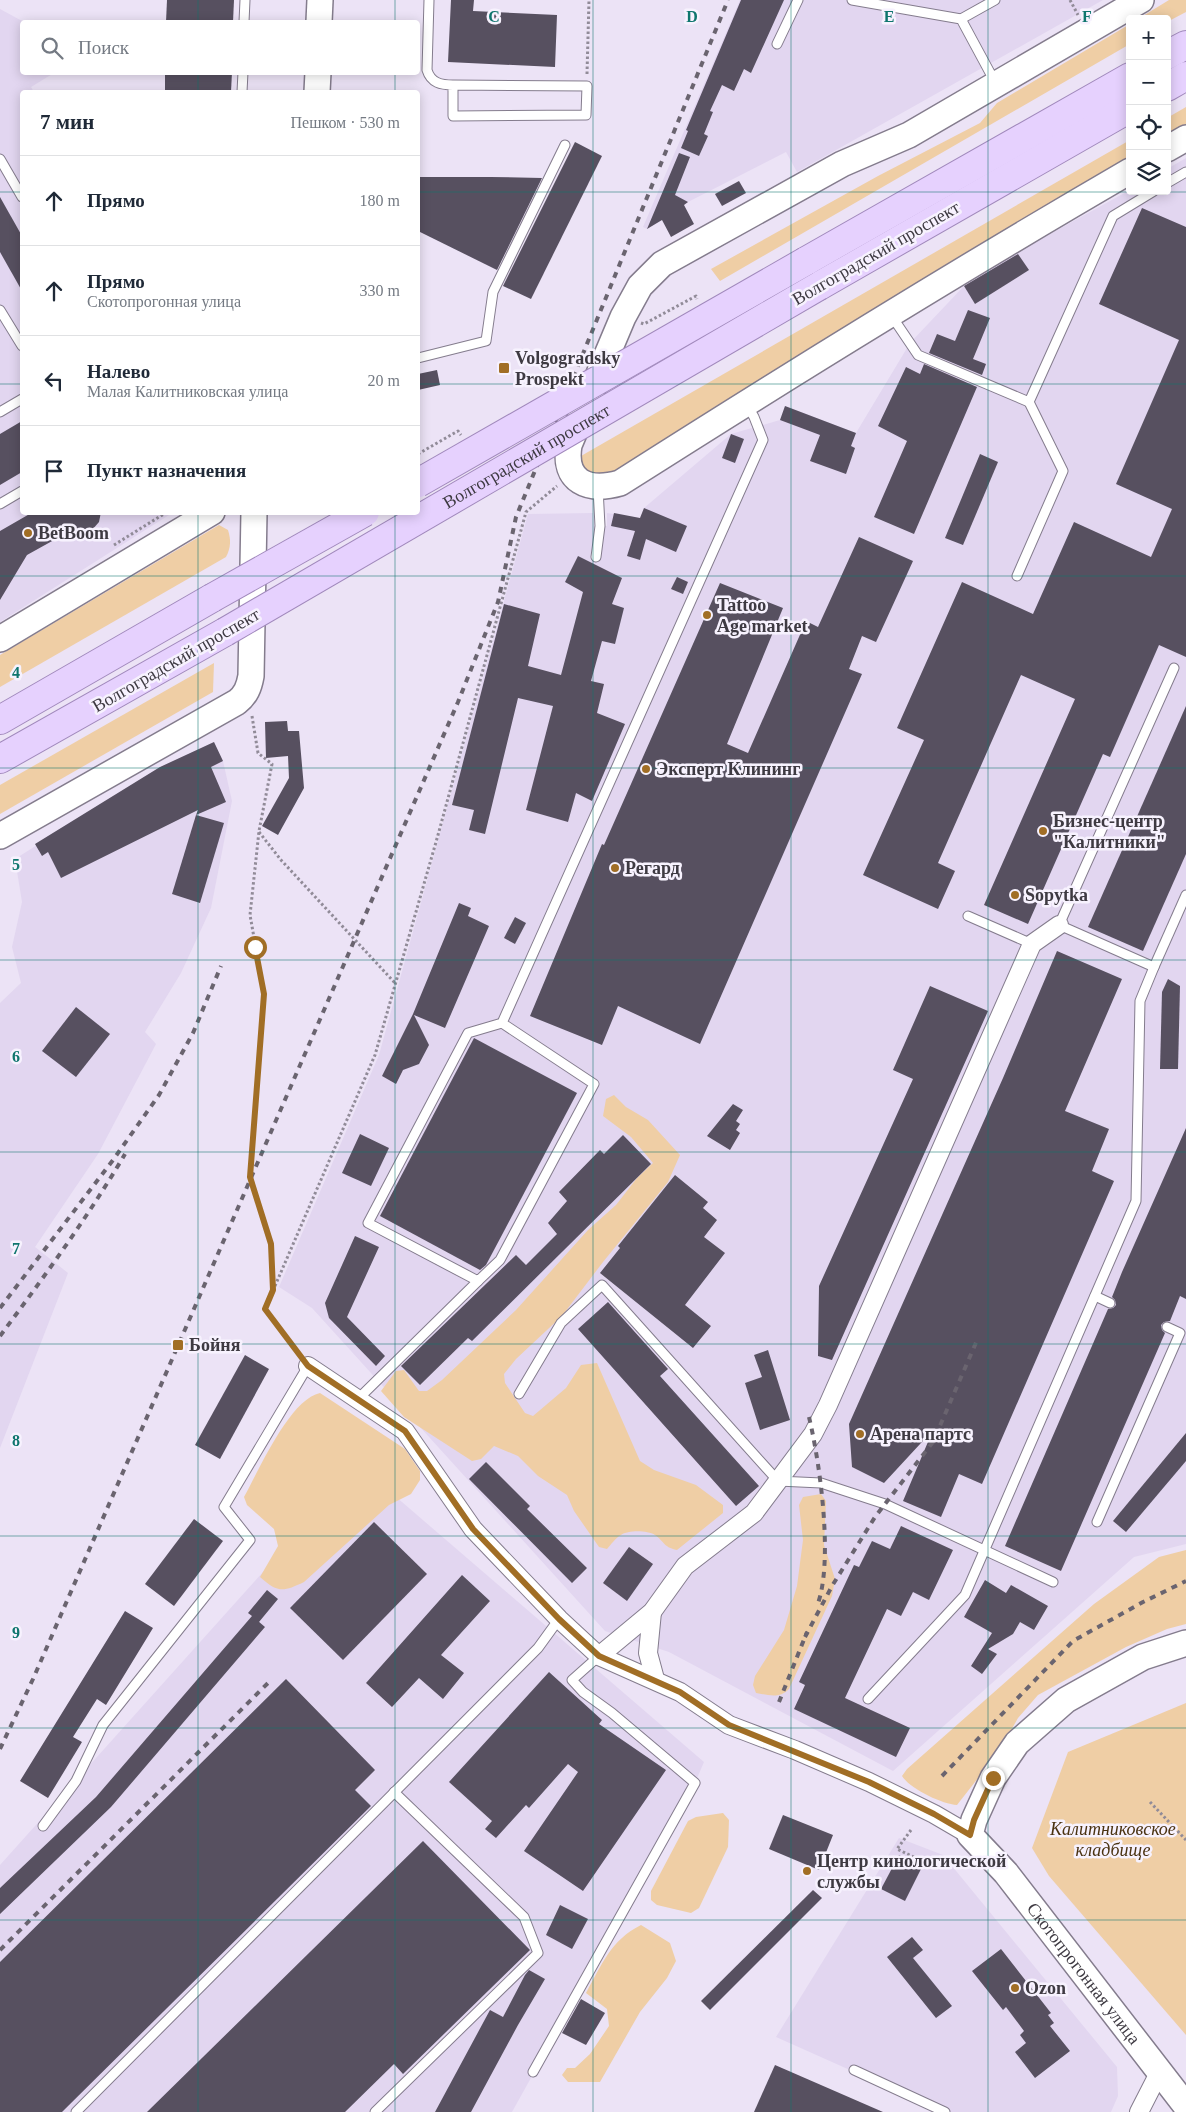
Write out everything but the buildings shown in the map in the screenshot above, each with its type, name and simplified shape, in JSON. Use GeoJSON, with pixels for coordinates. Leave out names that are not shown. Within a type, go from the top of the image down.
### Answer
{"type":"FeatureCollection","features":[{"type":"Feature","properties":{"kind":"main road"},"geometry":{"type":"LineString","coordinates":[[1171,53],[1186,44]]}},
{"type":"Feature","properties":{"kind":"main road"},"geometry":{"type":"LineString","coordinates":[[1171,85],[1186,76]]}},
{"type":"Feature","properties":{"kind":"main road","name":"Волгоградский проспект"},"geometry":{"type":"LineString","coordinates":[[420,482],[1126,78]]}},
{"type":"Feature","properties":{"kind":"main road","name":"Волгоградский проспект"},"geometry":{"type":"LineString","coordinates":[[0,759],[225,632],[819,286],[1126,110]]}},
{"type":"Feature","properties":{"kind":"main road","name":"Волгоградский проспект"},"geometry":{"type":"LineString","coordinates":[[0,720],[360,515]]}},
{"type":"Feature","properties":{"kind":"street"},"geometry":{"type":"LineString","coordinates":[[319,20],[320,0]]}},
{"type":"Feature","properties":{"kind":"street"},"geometry":{"type":"LineString","coordinates":[[1126,172],[746,403],[620,484],[598,487],[584,483],[574,476],[568,466],[569,444],[622,317],[640,286],[662,264],[842,164],[909,135],[1141,0]]}},
{"type":"Feature","properties":{"kind":"street"},"geometry":{"type":"LineString","coordinates":[[317,90],[318,75]]}},
{"type":"Feature","properties":{"kind":"street"},"geometry":{"type":"LineString","coordinates":[[1171,146],[1186,138]]}},
{"type":"Feature","properties":{"kind":"street"},"geometry":{"type":"LineString","coordinates":[[0,639],[207,515]]}},
{"type":"Feature","properties":{"kind":"street"},"geometry":{"type":"LineString","coordinates":[[0,836],[243,697],[247,691],[251,676],[254,515]]}},
{"type":"Feature","properties":{"kind":"street"},"geometry":{"type":"LineString","coordinates":[[599,1656],[652,1612],[685,1566],[754,1513],[813,1434],[828,1405],[1032,944],[1059,924]]}},
{"type":"Feature","properties":{"kind":"street","name":"Скотопрогонная улица"},"geometry":{"type":"LineString","coordinates":[[308,1366],[405,1431],[473,1529],[559,1619],[599,1656],[655,1679],[680,1692],[729,1725],[869,1782],[934,1814],[970,1835],[1006,1874],[1186,2106]]}},
{"type":"Feature","properties":{"kind":"street"},"geometry":{"type":"LineString","coordinates":[[652,1612],[648,1653],[655,1679]]}},
{"type":"Feature","properties":{"kind":"street"},"geometry":{"type":"LineString","coordinates":[[970,1835],[974,1820],[993,1778],[1017,1743],[1066,1700],[1143,1657],[1186,1643]]}},
{"type":"Feature","properties":{"kind":"street"},"geometry":{"type":"LineString","coordinates":[[1139,2112],[1160,2071]]}},
{"type":"Feature","properties":{"kind":"lane"},"geometry":{"type":"LineString","coordinates":[[244,20],[245,0]]}},
{"type":"Feature","properties":{"kind":"lane"},"geometry":{"type":"LineString","coordinates":[[429,0],[427,70],[429,76],[437,83],[452,85],[586,86],[586,115],[453,116],[452,85]]}},
{"type":"Feature","properties":{"kind":"lane"},"geometry":{"type":"LineString","coordinates":[[777,44],[798,0]]}},
{"type":"Feature","properties":{"kind":"lane"},"geometry":{"type":"LineString","coordinates":[[852,0],[961,19],[994,0]]}},
{"type":"Feature","properties":{"kind":"lane"},"geometry":{"type":"LineString","coordinates":[[961,19],[996,84]]}},
{"type":"Feature","properties":{"kind":"lane"},"geometry":{"type":"LineString","coordinates":[[242,90],[243,75]]}},
{"type":"Feature","properties":{"kind":"lane"},"geometry":{"type":"LineString","coordinates":[[420,358],[486,341],[493,292],[565,145]]}},
{"type":"Feature","properties":{"kind":"lane"},"geometry":{"type":"LineString","coordinates":[[0,158],[20,193]]}},
{"type":"Feature","properties":{"kind":"lane"},"geometry":{"type":"LineString","coordinates":[[1171,181],[1186,172]]}},
{"type":"Feature","properties":{"kind":"lane"},"geometry":{"type":"LineString","coordinates":[[1029,402],[1114,216],[1148,195]]}},
{"type":"Feature","properties":{"kind":"lane"},"geometry":{"type":"LineString","coordinates":[[0,310],[20,343]]}},
{"type":"Feature","properties":{"kind":"lane"},"geometry":{"type":"LineString","coordinates":[[891,314],[918,355],[1029,402],[1063,471],[1017,576]]}},
{"type":"Feature","properties":{"kind":"lane"},"geometry":{"type":"LineString","coordinates":[[0,412],[20,400]]}},
{"type":"Feature","properties":{"kind":"lane"},"geometry":{"type":"LineString","coordinates":[[478,1281],[368,1223],[468,1033],[502,1023],[763,440],[746,403]]}},
{"type":"Feature","properties":{"kind":"lane"},"geometry":{"type":"LineString","coordinates":[[596,557],[600,526],[598,487]]}},
{"type":"Feature","properties":{"kind":"lane"},"geometry":{"type":"LineString","coordinates":[[0,504],[20,492]]}},
{"type":"Feature","properties":{"kind":"lane"},"geometry":{"type":"LineString","coordinates":[[1154,967],[1059,924],[1174,668]]}},
{"type":"Feature","properties":{"kind":"lane"},"geometry":{"type":"LineString","coordinates":[[868,1699],[965,1595],[1136,1201],[1140,1001],[1186,895]]}},
{"type":"Feature","properties":{"kind":"lane"},"geometry":{"type":"LineString","coordinates":[[968,916],[1032,944]]}},
{"type":"Feature","properties":{"kind":"lane"},"geometry":{"type":"LineString","coordinates":[[358,1399],[500,1260],[594,1084],[502,1023]]}},
{"type":"Feature","properties":{"kind":"lane"},"geometry":{"type":"LineString","coordinates":[[519,1394],[560,1323],[602,1285],[778,1481],[822,1483],[885,1504],[1053,1582]]}},
{"type":"Feature","properties":{"kind":"lane"},"geometry":{"type":"LineString","coordinates":[[1095,1296],[1110,1303]]}},
{"type":"Feature","properties":{"kind":"lane"},"geometry":{"type":"LineString","coordinates":[[1097,1522],[1180,1333],[1167,1327]]}},
{"type":"Feature","properties":{"kind":"lane"},"geometry":{"type":"LineString","coordinates":[[43,1826],[76,1781],[103,1725],[250,1540],[224,1507],[308,1366]]}},
{"type":"Feature","properties":{"kind":"lane"},"geometry":{"type":"LineString","coordinates":[[76,2112],[538,1648],[559,1619]]}},
{"type":"Feature","properties":{"kind":"lane"},"geometry":{"type":"LineString","coordinates":[[533,2072],[695,1783],[612,1713],[583,1692],[572,1680],[599,1656]]}},
{"type":"Feature","properties":{"kind":"lane"},"geometry":{"type":"LineString","coordinates":[[375,2112],[538,1952],[524,1917],[394,1792]]}},
{"type":"Feature","properties":{"kind":"lane"},"geometry":{"type":"LineString","coordinates":[[854,2070],[945,2112]]}},
{"type":"Feature","properties":{"kind":"path"},"geometry":{"type":"LineString","coordinates":[[586,86],[589,0]]}},
{"type":"Feature","properties":{"kind":"path"},"geometry":{"type":"LineString","coordinates":[[1070,0],[1081,19]]}},
{"type":"Feature","properties":{"kind":"path"},"geometry":{"type":"LineString","coordinates":[[644,324],[696,296]]}},
{"type":"Feature","properties":{"kind":"path"},"geometry":{"type":"LineString","coordinates":[[420,453],[458,431]]}},
{"type":"Feature","properties":{"kind":"path"},"geometry":{"type":"LineString","coordinates":[[308,1366],[265,1309],[375,1055],[526,512],[560,484]]}},
{"type":"Feature","properties":{"kind":"path"},"geometry":{"type":"LineString","coordinates":[[252,713],[258,753],[272,764],[259,831],[250,916],[264,994],[250,1177],[271,1244],[273,1290]]}},
{"type":"Feature","properties":{"kind":"path"},"geometry":{"type":"LineString","coordinates":[[259,831],[281,860],[396,984]]}},
{"type":"Feature","properties":{"kind":"path"},"geometry":{"type":"LineString","coordinates":[[1150,1802],[1186,1840]]}},
{"type":"Feature","properties":{"kind":"path"},"geometry":{"type":"LineString","coordinates":[[911,1830],[897,1849],[922,1861]]}},
{"type":"Feature","properties":{"kind":"shaded area"},"geometry":{"type":"Polygon","coordinates":[[[740,0],[1103,0],[797,172],[786,152],[688,202],[647,229],[643,227],[740,0]]]}},
{"type":"Feature","properties":{"kind":"shaded area"},"geometry":{"type":"Polygon","coordinates":[[[0,9],[20,20],[20,75],[51,75],[31,87],[33,90],[20,90],[20,515],[169,515],[0,622],[0,9]]]}},
{"type":"Feature","properties":{"kind":"shaded area"},"geometry":{"type":"Polygon","coordinates":[[[1186,158],[1186,1544],[1134,1557],[893,1771],[669,1652],[605,1631],[312,1308],[279,1287],[379,1055],[528,514],[593,513],[594,526],[607,526],[607,513],[640,518],[644,508],[731,434],[780,420],[785,406],[856,433],[910,343],[964,286],[1017,252],[1126,192],[1126,195],[1171,195],[1171,167],[1186,158]]]}},
{"type":"Feature","properties":{"kind":"shaded area"},"geometry":{"type":"Polygon","coordinates":[[[214,742],[223,761],[232,801],[211,908],[181,973],[145,1032],[156,1044],[98,1154],[35,1247],[68,1273],[0,1448],[0,1003],[21,983],[12,947],[22,902],[15,859],[157,769],[214,742]]]}},
{"type":"Feature","properties":{"kind":"shaded area"},"geometry":{"type":"Polygon","coordinates":[[[359,1465],[704,1762],[695,1783],[512,2112],[0,2112],[0,1865],[359,1465]]]}},
{"type":"Feature","properties":{"kind":"shaded area"},"geometry":{"type":"Polygon","coordinates":[[[899,1838],[943,1855],[1117,2067],[1118,2096],[1111,2112],[944,2112],[776,2037],[899,1838]]]}},
{"type":"Feature","properties":{"kind":"green space"},"geometry":{"type":"Polygon","coordinates":[[[1169,0],[1186,0],[1186,12],[1171,20],[1171,15],[1145,15],[1169,0]]]}},
{"type":"Feature","properties":{"kind":"green space"},"geometry":{"type":"Polygon","coordinates":[[[1126,26],[1126,46],[720,281],[711,269],[878,176],[980,123],[997,103],[1126,26]]]}},
{"type":"Feature","properties":{"kind":"green space"},"geometry":{"type":"Polygon","coordinates":[[[1186,107],[1186,129],[1171,138],[1171,116],[1186,107]]]}},
{"type":"Feature","properties":{"kind":"green space"},"geometry":{"type":"Polygon","coordinates":[[[1126,142],[1126,164],[611,476],[598,476],[582,469],[581,456],[1126,142]]]}},
{"type":"Feature","properties":{"kind":"green space"},"geometry":{"type":"Polygon","coordinates":[[[219,525],[228,530],[229,534],[230,547],[226,557],[0,687],[0,655],[219,525]]]}},
{"type":"Feature","properties":{"kind":"green space"},"geometry":{"type":"Polygon","coordinates":[[[214,663],[213,692],[0,814],[0,785],[214,663]]]}},
{"type":"Feature","properties":{"kind":"green space"},"geometry":{"type":"Polygon","coordinates":[[[614,1095],[626,1107],[648,1120],[680,1155],[668,1182],[562,1316],[516,1359],[504,1374],[505,1383],[525,1413],[533,1416],[566,1388],[581,1365],[597,1363],[640,1461],[654,1470],[696,1485],[723,1505],[723,1513],[677,1550],[667,1546],[655,1535],[638,1531],[621,1535],[607,1549],[599,1547],[574,1511],[567,1495],[538,1476],[518,1456],[494,1446],[481,1459],[472,1461],[404,1417],[381,1391],[396,1371],[404,1370],[419,1391],[427,1391],[442,1380],[516,1310],[588,1230],[616,1205],[637,1178],[653,1163],[631,1137],[603,1116],[606,1099],[614,1095]]]}},
{"type":"Feature","properties":{"kind":"green space"},"geometry":{"type":"Polygon","coordinates":[[[320,1393],[405,1449],[420,1471],[420,1480],[411,1494],[389,1505],[304,1582],[291,1588],[276,1588],[260,1577],[278,1546],[274,1529],[247,1505],[244,1497],[276,1437],[287,1421],[309,1398],[320,1393]]]}},
{"type":"Feature","properties":{"kind":"green space"},"geometry":{"type":"Polygon","coordinates":[[[821,1494],[826,1501],[824,1545],[835,1579],[832,1596],[789,1689],[778,1695],[756,1693],[753,1685],[755,1676],[784,1630],[797,1586],[803,1540],[799,1505],[803,1497],[821,1494]]]}},
{"type":"Feature","properties":{"kind":"green space"},"geometry":{"type":"Polygon","coordinates":[[[1186,1550],[1186,1624],[1167,1629],[1126,1647],[1038,1695],[1018,1718],[1000,1750],[957,1805],[943,1802],[927,1795],[906,1781],[902,1776],[907,1769],[1094,1604],[1159,1557],[1186,1550]]]}},
{"type":"Feature","properties":{"kind":"green space","name":"Калитниковское кладбище"},"geometry":{"type":"Polygon","coordinates":[[[1186,1703],[1186,2035],[1049,1876],[1032,1848],[1068,1752],[1186,1703]]]}},
{"type":"Feature","properties":{"kind":"green space"},"geometry":{"type":"Polygon","coordinates":[[[723,1813],[729,1820],[728,1847],[699,1908],[691,1913],[657,1905],[651,1900],[651,1891],[688,1821],[696,1817],[723,1813]]]}},
{"type":"Feature","properties":{"kind":"green space"},"geometry":{"type":"Polygon","coordinates":[[[641,1925],[670,1943],[676,1961],[667,1978],[640,2012],[600,2082],[568,2082],[562,2075],[567,2068],[575,2068],[590,2054],[609,2026],[607,2009],[586,1993],[615,1945],[641,1925]]]}},
{"type":"Feature","properties":{"kind":"railway"},"geometry":{"type":"LineString","coordinates":[[0,1749],[33,1679],[458,702],[498,602],[516,517],[728,0]]}},
{"type":"Feature","properties":{"kind":"railway"},"geometry":{"type":"LineString","coordinates":[[0,1308],[113,1160],[159,1095],[193,1033],[221,966]]}},
{"type":"Feature","properties":{"kind":"railway"},"geometry":{"type":"LineString","coordinates":[[0,1336],[81,1224],[125,1154]]}},
{"type":"Feature","properties":{"kind":"railway"},"geometry":{"type":"LineString","coordinates":[[805,1637],[832,1586],[875,1517],[933,1442],[978,1338]]}},
{"type":"Feature","properties":{"kind":"railway"},"geometry":{"type":"LineString","coordinates":[[809,1417],[824,1513],[824,1565],[822,1587],[817,1606]]}},
{"type":"Feature","properties":{"kind":"railway"},"geometry":{"type":"LineString","coordinates":[[942,1776],[1073,1641],[1143,1602],[1186,1581]]}},
{"type":"Feature","properties":{"kind":"railway"},"geometry":{"type":"LineString","coordinates":[[779,1702],[807,1632]]}},
{"type":"Feature","properties":{"kind":"railway"},"geometry":{"type":"LineString","coordinates":[[0,1950],[269,1682]]}},
{"type":"Feature","properties":{"kind":"place","name":"Volgogradsky Prospekt"},"geometry":{"type":"Point","coordinates":[504,368]}},
{"type":"Feature","properties":{"kind":"place","name":"BetBoom"},"geometry":{"type":"Point","coordinates":[28,533]}},
{"type":"Feature","properties":{"kind":"place","name":"Tattoo Age market"},"geometry":{"type":"Point","coordinates":[707,615]}},
{"type":"Feature","properties":{"kind":"place","name":"Эксперт Клининг"},"geometry":{"type":"Point","coordinates":[646,769]}},
{"type":"Feature","properties":{"kind":"place","name":"Бизнес-центр \"Калитники\""},"geometry":{"type":"Point","coordinates":[1043,831]}},
{"type":"Feature","properties":{"kind":"place","name":"Регард"},"geometry":{"type":"Point","coordinates":[615,868]}},
{"type":"Feature","properties":{"kind":"place","name":"Sopytka"},"geometry":{"type":"Point","coordinates":[1015,895]}},
{"type":"Feature","properties":{"kind":"place","name":"Бойня"},"geometry":{"type":"Point","coordinates":[178,1345]}},
{"type":"Feature","properties":{"kind":"place","name":"Арена партс"},"geometry":{"type":"Point","coordinates":[860,1434]}},
{"type":"Feature","properties":{"kind":"place","name":"Центр кинологической службы"},"geometry":{"type":"Point","coordinates":[807,1871]}},
{"type":"Feature","properties":{"kind":"place","name":"Ozon"},"geometry":{"type":"Point","coordinates":[1015,1988]}},
{"type":"Feature","properties":{"kind":"route"},"geometry":{"type":"LineString","coordinates":[[255,947],[264,994],[250,1177],[271,1244],[273,1290],[265,1309],[308,1366],[405,1431],[473,1529],[559,1619],[599,1656],[655,1679],[680,1692],[729,1725],[795,1750],[869,1782],[934,1814],[970,1835],[974,1820],[993,1778]]}}]}
